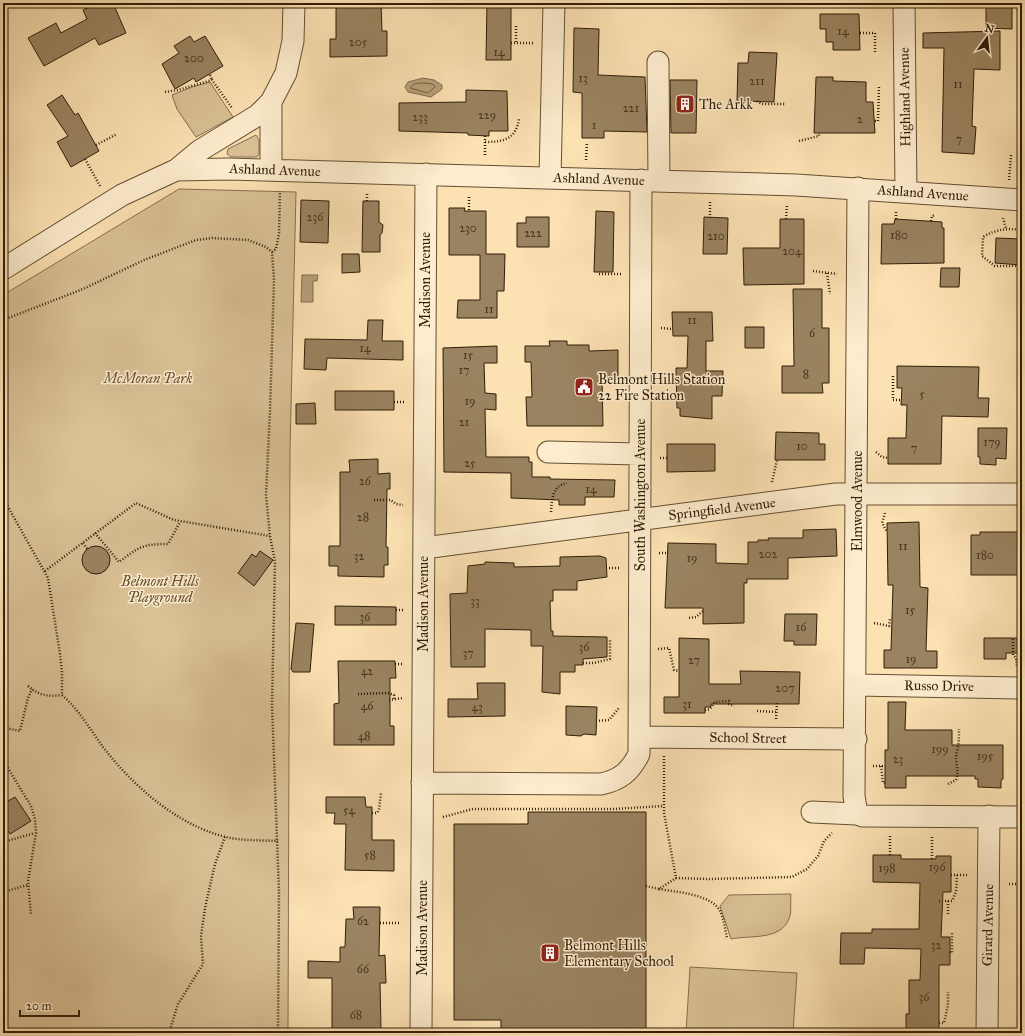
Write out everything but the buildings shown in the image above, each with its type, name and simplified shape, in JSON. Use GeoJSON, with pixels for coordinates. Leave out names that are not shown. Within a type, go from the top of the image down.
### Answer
{"type":"FeatureCollection","features":[{"type":"Feature","properties":{"kind":"street"},"geometry":{"type":"LineString","coordinates":[[3,269],[109,203],[143,184],[176,170],[199,151],[258,115],[271,102],[283,79],[290,54],[294,3]]}},
{"type":"Feature","properties":{"kind":"street"},"geometry":{"type":"LineString","coordinates":[[550,178],[554,3]]}},
{"type":"Feature","properties":{"kind":"street","name":"Highland Avenue"},"geometry":{"type":"LineString","coordinates":[[904,3],[906,191]]}},
{"type":"Feature","properties":{"kind":"street","name":"South Washington Avenue"},"geometry":{"type":"LineString","coordinates":[[422,784],[601,784],[613,781],[624,775],[633,766],[639,754],[640,454],[650,181],[658,62]]}},
{"type":"Feature","properties":{"kind":"street"},"geometry":{"type":"LineString","coordinates":[[271,102],[271,170]]}},
{"type":"Feature","properties":{"kind":"street","name":"Ashland Avenue"},"geometry":{"type":"LineString","coordinates":[[176,170],[271,170],[426,174],[858,188],[906,191],[1015,193]]}},
{"type":"Feature","properties":{"kind":"street","name":"Madison Avenue"},"geometry":{"type":"LineString","coordinates":[[421,1033],[426,174]]}},
{"type":"Feature","properties":{"kind":"street","name":"Elmwood Avenue"},"geometry":{"type":"LineString","coordinates":[[858,188],[856,739],[854,796],[858,814]]}},
{"type":"Feature","properties":{"kind":"street"},"geometry":{"type":"LineString","coordinates":[[548,452],[640,454]]}},
{"type":"Feature","properties":{"kind":"street","name":"Springfield Avenue"},"geometry":{"type":"LineString","coordinates":[[424,548],[820,496],[857,493],[1022,494]]}},
{"type":"Feature","properties":{"kind":"street","name":"Russo Drive"},"geometry":{"type":"LineString","coordinates":[[856,685],[1020,688]]}},
{"type":"Feature","properties":{"kind":"street","name":"School Street"},"geometry":{"type":"LineString","coordinates":[[639,737],[856,739]]}},
{"type":"Feature","properties":{"kind":"street"},"geometry":{"type":"LineString","coordinates":[[812,812],[858,814],[863,816],[1022,817]]}},
{"type":"Feature","properties":{"kind":"street","name":"Girard Avenue"},"geometry":{"type":"LineString","coordinates":[[987,1033],[989,816]]}},
{"type":"Feature","properties":{"kind":"path"},"geometry":{"type":"LineString","coordinates":[[516,26],[516,43]]}},
{"type":"Feature","properties":{"kind":"path"},"geometry":{"type":"LineString","coordinates":[[860,33],[875,33],[876,53]]}},
{"type":"Feature","properties":{"kind":"path"},"geometry":{"type":"LineString","coordinates":[[511,43],[553,42]]}},
{"type":"Feature","properties":{"kind":"path"},"geometry":{"type":"LineString","coordinates":[[210,75],[212,80],[244,124]]}},
{"type":"Feature","properties":{"kind":"path"},"geometry":{"type":"LineString","coordinates":[[165,92],[178,90],[212,80]]}},
{"type":"Feature","properties":{"kind":"path"},"geometry":{"type":"LineString","coordinates":[[875,121],[878,121],[879,86]]}},
{"type":"Feature","properties":{"kind":"path"},"geometry":{"type":"LineString","coordinates":[[757,101],[762,104],[785,104]]}},
{"type":"Feature","properties":{"kind":"path"},"geometry":{"type":"LineString","coordinates":[[485,142],[493,142],[509,138],[518,128],[519,119]]}},
{"type":"Feature","properties":{"kind":"path"},"geometry":{"type":"LineString","coordinates":[[799,141],[819,136],[820,133]]}},
{"type":"Feature","properties":{"kind":"path"},"geometry":{"type":"LineString","coordinates":[[96,145],[117,134]]}},
{"type":"Feature","properties":{"kind":"path"},"geometry":{"type":"LineString","coordinates":[[485,136],[485,163]]}},
{"type":"Feature","properties":{"kind":"path"},"geometry":{"type":"LineString","coordinates":[[586,167],[587,142]]}},
{"type":"Feature","properties":{"kind":"path"},"geometry":{"type":"LineString","coordinates":[[1011,156],[1015,193]]}},
{"type":"Feature","properties":{"kind":"path"},"geometry":{"type":"LineString","coordinates":[[85,159],[109,203]]}},
{"type":"Feature","properties":{"kind":"path"},"geometry":{"type":"LineString","coordinates":[[272,252],[276,249],[279,234],[280,190]]}},
{"type":"Feature","properties":{"kind":"path"},"geometry":{"type":"LineString","coordinates":[[367,193],[367,201]]}},
{"type":"Feature","properties":{"kind":"path"},"geometry":{"type":"LineString","coordinates":[[468,195],[469,211]]}},
{"type":"Feature","properties":{"kind":"path"},"geometry":{"type":"LineString","coordinates":[[710,195],[710,218]]}},
{"type":"Feature","properties":{"kind":"path"},"geometry":{"type":"LineString","coordinates":[[3,206],[5,202],[4,200]]}},
{"type":"Feature","properties":{"kind":"path"},"geometry":{"type":"LineString","coordinates":[[786,204],[786,219]]}},
{"type":"Feature","properties":{"kind":"path"},"geometry":{"type":"LineString","coordinates":[[1022,230],[1006,228],[992,232],[983,237],[982,256],[995,266],[1022,266]]}},
{"type":"Feature","properties":{"kind":"path"},"geometry":{"type":"LineString","coordinates":[[3,320],[83,289],[164,252],[196,240],[212,238],[248,240],[266,247],[272,252],[274,270],[269,458],[266,495],[270,536],[275,562],[272,705],[278,841],[278,1033]]}},
{"type":"Feature","properties":{"kind":"path"},"geometry":{"type":"LineString","coordinates":[[827,273],[830,294]]}},
{"type":"Feature","properties":{"kind":"path"},"geometry":{"type":"LineString","coordinates":[[599,274],[626,274]]}},
{"type":"Feature","properties":{"kind":"path"},"geometry":{"type":"LineString","coordinates":[[893,376],[893,400],[901,400]]}},
{"type":"Feature","properties":{"kind":"path"},"geometry":{"type":"LineString","coordinates":[[550,517],[552,497],[555,489],[559,484],[567,483]]}},
{"type":"Feature","properties":{"kind":"path"},"geometry":{"type":"LineString","coordinates":[[3,498],[45,571],[60,654],[62,695],[75,708],[118,764],[140,787],[165,808],[190,823],[225,837],[278,841]]}},
{"type":"Feature","properties":{"kind":"path"},"geometry":{"type":"LineString","coordinates":[[374,500],[391,500],[396,504],[424,506]]}},
{"type":"Feature","properties":{"kind":"path"},"geometry":{"type":"LineString","coordinates":[[45,571],[136,503],[166,518],[180,522],[270,536]]}},
{"type":"Feature","properties":{"kind":"path"},"geometry":{"type":"LineString","coordinates":[[95,533],[120,562],[142,546],[168,544],[180,522]]}},
{"type":"Feature","properties":{"kind":"path"},"geometry":{"type":"LineString","coordinates":[[83,543],[88,550]]}},
{"type":"Feature","properties":{"kind":"path"},"geometry":{"type":"LineString","coordinates":[[689,618],[696,617],[703,611]]}},
{"type":"Feature","properties":{"kind":"path"},"geometry":{"type":"LineString","coordinates":[[583,663],[594,663],[610,659],[610,639]]}},
{"type":"Feature","properties":{"kind":"path"},"geometry":{"type":"LineString","coordinates":[[1013,639],[1013,655],[1016,658],[1020,688]]}},
{"type":"Feature","properties":{"kind":"path"},"geometry":{"type":"LineString","coordinates":[[654,649],[669,648],[672,666],[674,670],[679,671]]}},
{"type":"Feature","properties":{"kind":"path"},"geometry":{"type":"LineString","coordinates":[[28,686],[32,690],[43,695],[52,697],[62,695]]}},
{"type":"Feature","properties":{"kind":"path"},"geometry":{"type":"LineString","coordinates":[[3,739],[6,728],[20,731],[28,698],[32,690]]}},
{"type":"Feature","properties":{"kind":"path"},"geometry":{"type":"LineString","coordinates":[[358,694],[388,693],[394,696],[394,699],[389,700]]}},
{"type":"Feature","properties":{"kind":"path"},"geometry":{"type":"LineString","coordinates":[[705,710],[710,709],[715,702],[729,701],[729,704],[734,706]]}},
{"type":"Feature","properties":{"kind":"path"},"geometry":{"type":"LineString","coordinates":[[596,721],[609,720],[619,708],[618,704]]}},
{"type":"Feature","properties":{"kind":"path"},"geometry":{"type":"LineString","coordinates":[[757,711],[776,712]]}},
{"type":"Feature","properties":{"kind":"path"},"geometry":{"type":"LineString","coordinates":[[948,784],[956,780],[959,773],[956,752],[959,747],[959,729]]}},
{"type":"Feature","properties":{"kind":"path"},"geometry":{"type":"LineString","coordinates":[[664,755],[663,806],[676,878]]}},
{"type":"Feature","properties":{"kind":"path"},"geometry":{"type":"LineString","coordinates":[[3,760],[31,806],[35,819],[36,832],[28,885],[31,914]]}},
{"type":"Feature","properties":{"kind":"path"},"geometry":{"type":"LineString","coordinates":[[880,766],[881,779],[883,783],[886,783]]}},
{"type":"Feature","properties":{"kind":"path"},"geometry":{"type":"LineString","coordinates":[[372,813],[377,813],[379,809],[381,793]]}},
{"type":"Feature","properties":{"kind":"path"},"geometry":{"type":"LineString","coordinates":[[439,818],[473,809],[614,808],[663,806]]}},
{"type":"Feature","properties":{"kind":"path"},"geometry":{"type":"LineString","coordinates":[[659,889],[676,878],[709,879],[792,877],[807,868],[818,856],[824,841],[833,832],[842,830],[858,814]]}},
{"type":"Feature","properties":{"kind":"path"},"geometry":{"type":"LineString","coordinates":[[3,842],[36,832]]}},
{"type":"Feature","properties":{"kind":"path"},"geometry":{"type":"LineString","coordinates":[[170,1033],[178,1004],[203,964],[201,936],[205,908],[215,864],[225,837]]}},
{"type":"Feature","properties":{"kind":"path"},"geometry":{"type":"LineString","coordinates":[[939,901],[952,901],[955,898],[957,875]]}},
{"type":"Feature","properties":{"kind":"path"},"geometry":{"type":"LineString","coordinates":[[3,892],[28,885]]}},
{"type":"Feature","properties":{"kind":"path"},"geometry":{"type":"LineString","coordinates":[[646,886],[689,894],[710,901],[719,909],[727,938]]}},
{"type":"Feature","properties":{"kind":"path"},"geometry":{"type":"LineString","coordinates":[[948,901],[948,916]]}},
{"type":"Feature","properties":{"kind":"path"},"geometry":{"type":"LineString","coordinates":[[950,952],[952,952],[952,933]]}},
{"type":"Feature","properties":{"kind":"path"},"geometry":{"type":"LineString","coordinates":[[1020,977],[1022,973]]}},
{"type":"Feature","properties":{"kind":"path"},"geometry":{"type":"LineString","coordinates":[[939,1023],[944,1023],[948,1004],[948,992]]}},
{"type":"Feature","properties":{"kind":"green space"},"geometry":{"type":"Polygon","coordinates":[[[210,82],[233,117],[196,137],[177,109],[172,95],[210,82]]]}},
{"type":"Feature","properties":{"kind":"green space"},"geometry":{"type":"Polygon","coordinates":[[[256,135],[259,140],[259,154],[257,157],[231,157],[227,154],[228,149],[256,135]]]}},
{"type":"Feature","properties":{"kind":"green space","name":"McMoran Park"},"geometry":{"type":"Polygon","coordinates":[[[179,189],[296,192],[290,450],[288,1033],[3,1033],[3,295],[179,189]]]}},
{"type":"Feature","properties":{"kind":"green space"},"geometry":{"type":"Polygon","coordinates":[[[791,894],[789,919],[785,926],[779,931],[763,936],[731,939],[720,906],[729,895],[791,894]]]}},
{"type":"Feature","properties":{"kind":"green space"},"geometry":{"type":"Polygon","coordinates":[[[690,967],[797,973],[793,1033],[686,1033],[690,967]]]}},
{"type":"Feature","properties":{"kind":"water"},"geometry":{"type":"Polygon","coordinates":[[[423,78],[434,80],[442,85],[442,89],[431,97],[408,92],[405,87],[408,82],[423,78]]]}},
{"type":"Feature","properties":{"kind":"water"},"geometry":{"type":"Polygon","coordinates":[[[302,275],[318,275],[317,281],[313,281],[313,302],[301,302],[302,275]]]}},
{"type":"Feature","properties":{"kind":"place","name":"The Arkk"},"geometry":{"type":"Point","coordinates":[685,104]}},
{"type":"Feature","properties":{"kind":"place","name":"Belmont Hills Station 22 Fire Station"},"geometry":{"type":"Point","coordinates":[584,387]}},
{"type":"Feature","properties":{"kind":"place","name":"Belmont Hills Elementary School"},"geometry":{"type":"Point","coordinates":[550,953]}},
{"type":"Feature","properties":{"kind":"park label","name":"Belmont Hills Playground"},"geometry":{"type":"Point","coordinates":[160,590]}}]}
